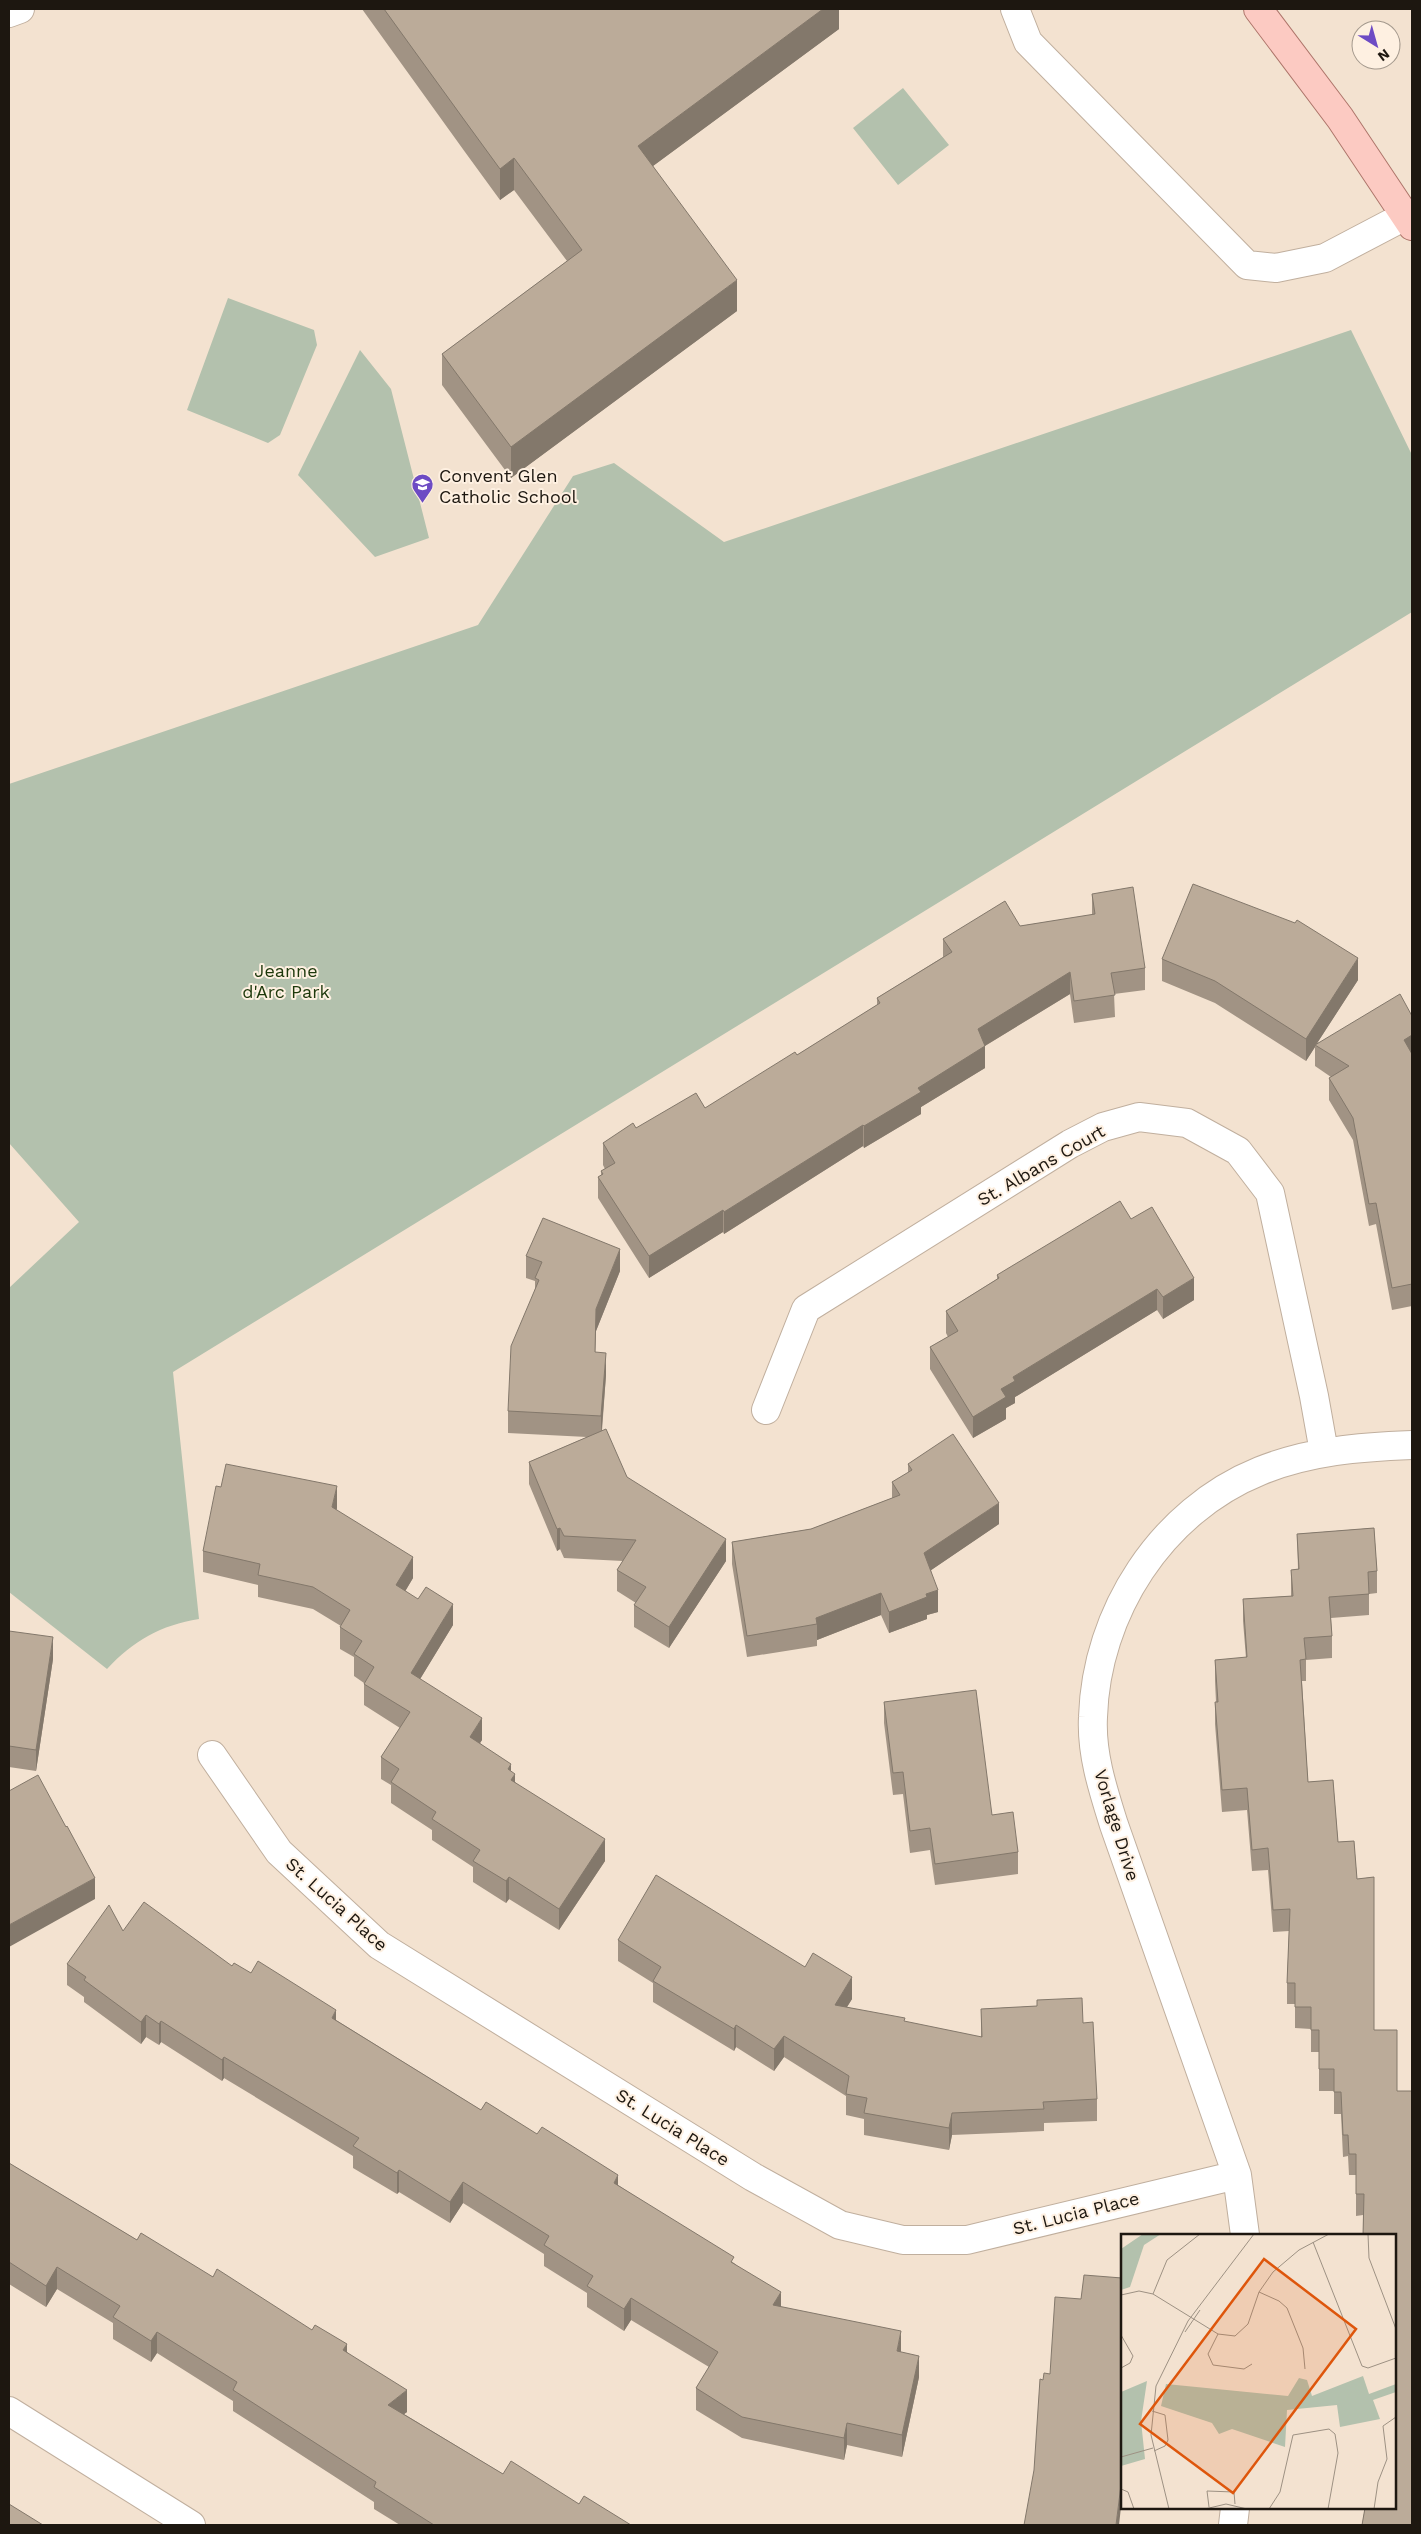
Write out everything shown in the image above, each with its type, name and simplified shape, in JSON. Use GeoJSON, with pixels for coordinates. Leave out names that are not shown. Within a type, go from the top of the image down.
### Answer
{"type":"FeatureCollection","features":[{"type":"Feature","properties":{"kind":"main road"},"geometry":{"type":"LineString","coordinates":[[1258,9],[1340,118],[1409,221]]}},
{"type":"Feature","properties":{"kind":"street"},"geometry":{"type":"LineString","coordinates":[[9,13],[20,9]]}},
{"type":"Feature","properties":{"kind":"street"},"geometry":{"type":"LineString","coordinates":[[1016,9],[1028,42],[1247,265],[1276,268],[1324,258],[1409,221]]}},
{"type":"Feature","properties":{"kind":"street","name":"St. Albans Court"},"geometry":{"type":"LineString","coordinates":[[766,1410],[806,1309],[1070,1144],[1103,1127],[1139,1117],[1187,1123],[1238,1151],[1270,1193],[1314,1396],[1324,1452]]}},
{"type":"Feature","properties":{"kind":"street","name":"Vorlage Drive"},"geometry":{"type":"LineString","coordinates":[[1245,2234],[1237,2174],[1114,1825],[1098,1774],[1092,1718],[1099,1668],[1113,1618],[1138,1571],[1175,1528],[1213,1495],[1260,1471],[1324,1452],[1412,1445]]}},
{"type":"Feature","properties":{"kind":"street","name":"St. Lucia Place"},"geometry":{"type":"LineString","coordinates":[[212,1755],[279,1852],[379,1945],[753,2177],[840,2225],[903,2240],[967,2240],[1237,2174]]}},
{"type":"Feature","properties":{"kind":"street"},"geometry":{"type":"LineString","coordinates":[[9,2411],[192,2525]]}},
{"type":"Feature","properties":{"kind":"street"},"geometry":{"type":"LineString","coordinates":[[1233,2525],[1235,2509]]}},
{"type":"Feature","properties":{"kind":"green space"},"geometry":{"type":"Polygon","coordinates":[[[903,88],[949,145],[898,185],[853,128],[903,88]]]}},
{"type":"Feature","properties":{"kind":"green space"},"geometry":{"type":"Polygon","coordinates":[[[228,298],[314,330],[317,345],[280,435],[268,443],[187,410],[228,298]]]}},
{"type":"Feature","properties":{"kind":"green space","name":"Jeanne d'Arc Park"},"geometry":{"type":"Polygon","coordinates":[[[1351,330],[1412,455],[1412,612],[173,1372],[199,1619],[172,1625],[148,1636],[127,1650],[107,1669],[9,1592],[9,1288],[79,1222],[9,1143],[9,784],[478,625],[573,476],[614,463],[724,542],[1351,330]]]}},
{"type":"Feature","properties":{"kind":"green space"},"geometry":{"type":"Polygon","coordinates":[[[360,350],[391,389],[429,538],[375,557],[298,475],[360,350]]]}},
{"type":"Feature","properties":{"kind":"building"},"geometry":{"type":"Polygon","coordinates":[[[384,9],[823,9],[638,146],[737,280],[511,447],[442,354],[582,250],[514,158],[500,169],[384,9]]]}},
{"type":"Feature","properties":{"kind":"building"},"geometry":{"type":"Polygon","coordinates":[[[1193,884],[1295,923],[1297,920],[1358,958],[1306,1039],[1215,981],[1162,959],[1193,884]]]}},
{"type":"Feature","properties":{"kind":"building"},"geometry":{"type":"Polygon","coordinates":[[[1133,887],[1145,968],[1111,973],[1115,995],[1074,1001],[1070,972],[978,1029],[985,1046],[918,1088],[921,1092],[863,1125],[724,1212],[723,1210],[649,1256],[598,1177],[603,1174],[601,1171],[615,1163],[603,1143],[633,1123],[636,1128],[696,1093],[705,1108],[795,1052],[797,1055],[880,1003],[877,998],[952,952],[943,939],[1005,901],[1020,926],[1095,914],[1092,894],[1133,887]]]}},
{"type":"Feature","properties":{"kind":"building"},"geometry":{"type":"Polygon","coordinates":[[[1400,994],[1412,1016],[1412,1035],[1404,1040],[1412,1054],[1412,1284],[1392,1288],[1376,1203],[1369,1204],[1353,1118],[1329,1078],[1349,1066],[1315,1045],[1400,994]]]}},
{"type":"Feature","properties":{"kind":"building"},"geometry":{"type":"Polygon","coordinates":[[[1120,1201],[1131,1219],[1152,1207],[1194,1278],[1163,1297],[1157,1289],[1013,1377],[1015,1381],[1001,1389],[1006,1397],[973,1417],[930,1347],[958,1331],[946,1311],[999,1278],[997,1275],[1120,1201]]]}},
{"type":"Feature","properties":{"kind":"building"},"geometry":{"type":"Polygon","coordinates":[[[543,1218],[620,1249],[596,1309],[595,1352],[606,1353],[601,1416],[508,1411],[511,1346],[539,1280],[535,1278],[542,1262],[526,1256],[543,1218]]]}},
{"type":"Feature","properties":{"kind":"building"},"geometry":{"type":"Polygon","coordinates":[[[606,1429],[627,1477],[726,1539],[669,1627],[634,1605],[646,1587],[617,1570],[636,1540],[564,1536],[560,1528],[557,1529],[529,1462],[606,1429]]]}},
{"type":"Feature","properties":{"kind":"building"},"geometry":{"type":"Polygon","coordinates":[[[953,1434],[999,1503],[924,1553],[938,1590],[926,1594],[927,1597],[889,1612],[881,1593],[816,1618],[817,1624],[747,1636],[732,1542],[811,1529],[900,1495],[892,1482],[912,1470],[908,1464],[953,1434]]]}},
{"type":"Feature","properties":{"kind":"building"},"geometry":{"type":"Polygon","coordinates":[[[226,1464],[337,1486],[332,1507],[413,1557],[396,1585],[418,1599],[426,1587],[453,1604],[411,1673],[482,1718],[470,1737],[511,1764],[508,1769],[515,1774],[511,1780],[605,1839],[559,1909],[509,1877],[506,1881],[473,1861],[480,1850],[432,1819],[436,1812],[391,1782],[399,1769],[381,1757],[410,1712],[364,1684],[374,1667],[354,1654],[362,1641],[340,1627],[350,1610],[313,1587],[258,1575],[260,1564],[203,1551],[216,1486],[221,1487],[226,1464]]]}},
{"type":"Feature","properties":{"kind":"building"},"geometry":{"type":"Polygon","coordinates":[[[1374,1528],[1377,1571],[1368,1572],[1369,1594],[1329,1597],[1332,1636],[1304,1638],[1306,1659],[1300,1660],[1308,1782],[1333,1780],[1338,1842],[1354,1841],[1357,1879],[1374,1877],[1374,2030],[1397,2030],[1397,2091],[1412,2091],[1412,2525],[1362,2525],[1365,2509],[1396,2509],[1396,2234],[1363,2234],[1364,2194],[1356,2194],[1356,2154],[1349,2154],[1348,2135],[1343,2135],[1341,2092],[1334,2092],[1334,2069],[1319,2069],[1319,2030],[1311,2030],[1311,2007],[1295,2007],[1295,1983],[1287,1983],[1290,1909],[1273,1910],[1268,1848],[1252,1850],[1247,1788],[1222,1790],[1215,1702],[1218,1702],[1215,1660],[1247,1657],[1243,1599],[1293,1596],[1291,1570],[1299,1569],[1297,1534],[1374,1528]]]}},
{"type":"Feature","properties":{"kind":"building"},"geometry":{"type":"Polygon","coordinates":[[[9,1631],[53,1637],[36,1750],[9,1746],[9,1631]]]}},
{"type":"Feature","properties":{"kind":"building"},"geometry":{"type":"Polygon","coordinates":[[[976,1690],[992,1815],[1013,1812],[1018,1852],[935,1864],[930,1828],[910,1831],[903,1772],[893,1773],[884,1702],[976,1690]]]}},
{"type":"Feature","properties":{"kind":"building"},"geometry":{"type":"Polygon","coordinates":[[[38,1775],[95,1878],[9,1925],[9,1791],[38,1775]]]}},
{"type":"Feature","properties":{"kind":"building"},"geometry":{"type":"Polygon","coordinates":[[[656,1875],[805,1967],[813,1953],[852,1977],[835,2005],[905,2018],[904,2021],[982,2037],[981,2009],[1037,2006],[1037,2000],[1082,1998],[1083,2023],[1093,2022],[1097,2099],[1043,2102],[1044,2109],[952,2113],[949,2128],[864,2113],[867,2098],[846,2094],[849,2076],[784,2036],[774,2049],[736,2025],[734,2029],[653,1981],[661,1967],[618,1940],[656,1875]]]}},
{"type":"Feature","properties":{"kind":"building"},"geometry":{"type":"Polygon","coordinates":[[[144,1902],[232,1966],[234,1963],[251,1973],[258,1961],[336,2010],[332,2018],[481,2110],[486,2102],[537,2134],[542,2127],[618,2175],[614,2183],[734,2257],[731,2262],[781,2292],[773,2305],[901,2331],[897,2351],[919,2356],[902,2435],[847,2423],[844,2438],[742,2417],[696,2388],[718,2352],[631,2298],[624,2309],[587,2286],[593,2276],[544,2245],[549,2236],[463,2182],[450,2202],[399,2170],[397,2173],[353,2146],[359,2138],[224,2057],[222,2060],[161,2021],[159,2024],[146,2015],[141,2022],[84,1980],[86,1977],[67,1964],[109,1905],[123,1931],[144,1902]]]}},
{"type":"Feature","properties":{"kind":"building"},"geometry":{"type":"Polygon","coordinates":[[[9,2163],[137,2240],[141,2233],[213,2277],[217,2269],[312,2330],[315,2325],[347,2344],[343,2350],[407,2390],[388,2405],[503,2474],[511,2461],[579,2504],[584,2496],[631,2525],[434,2525],[374,2487],[376,2482],[233,2390],[237,2382],[157,2332],[151,2341],[113,2317],[120,2306],[57,2267],[46,2286],[9,2262],[9,2163]]]}},
{"type":"Feature","properties":{"kind":"building"},"geometry":{"type":"Polygon","coordinates":[[[1084,2275],[1121,2278],[1121,2485],[1116,2525],[1024,2525],[1034,2470],[1040,2379],[1043,2380],[1044,2373],[1050,2374],[1055,2297],[1081,2299],[1084,2275]]]}},
{"type":"Feature","properties":{"kind":"building"},"geometry":{"type":"Polygon","coordinates":[[[9,2504],[43,2525],[9,2525],[9,2504]]]}},
{"type":"Feature","properties":{"kind":"place","name":"Convent Glen Catholic School"},"geometry":{"type":"Point","coordinates":[423,504]}}]}
